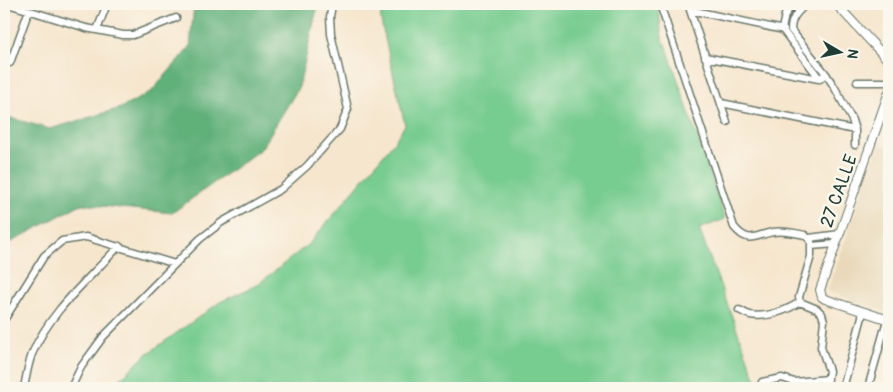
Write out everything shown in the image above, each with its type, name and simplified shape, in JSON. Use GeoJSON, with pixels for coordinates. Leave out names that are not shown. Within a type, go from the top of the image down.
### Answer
{"type":"FeatureCollection","features":[{"type":"Feature","properties":{"kind":"street"},"geometry":{"type":"LineString","coordinates":[[8,4],[97,30],[126,35],[133,35],[176,18]]}},
{"type":"Feature","properties":{"kind":"street"},"geometry":{"type":"LineString","coordinates":[[97,30],[107,4]]}},
{"type":"Feature","properties":{"kind":"street"},"geometry":{"type":"LineString","coordinates":[[71,388],[81,367],[103,337],[175,264],[222,222],[281,189],[307,166],[340,128],[348,109],[332,34],[330,17],[332,4]]}},
{"type":"Feature","properties":{"kind":"street"},"geometry":{"type":"LineString","coordinates":[[660,4],[734,227],[741,235],[750,238],[773,232],[805,235],[809,238],[812,246],[811,256],[799,297],[800,302]]}},
{"type":"Feature","properties":{"kind":"street"},"geometry":{"type":"LineString","coordinates":[[793,4],[785,15],[782,30],[819,79]]}},
{"type":"Feature","properties":{"kind":"street"},"geometry":{"type":"LineString","coordinates":[[806,4],[793,17],[791,30],[826,74],[852,120],[855,130],[855,146]]}},
{"type":"Feature","properties":{"kind":"street"},"geometry":{"type":"LineString","coordinates":[[836,4],[889,61]]}},
{"type":"Feature","properties":{"kind":"street"},"geometry":{"type":"LineString","coordinates":[[688,7],[782,30],[791,30]]}},
{"type":"Feature","properties":{"kind":"street"},"geometry":{"type":"LineString","coordinates":[[688,7],[727,122]]}},
{"type":"Feature","properties":{"kind":"street"},"geometry":{"type":"LineString","coordinates":[[10,63],[29,10]]}},
{"type":"Feature","properties":{"kind":"street"},"geometry":{"type":"LineString","coordinates":[[705,57],[819,79],[832,84]]}},
{"type":"Feature","properties":{"kind":"street"},"geometry":{"type":"LineString","coordinates":[[819,79],[826,74]]}},
{"type":"Feature","properties":{"kind":"street"},"geometry":{"type":"LineString","coordinates":[[857,82],[889,82]]}},
{"type":"Feature","properties":{"kind":"street","name":"27 CALLE"},"geometry":{"type":"LineString","coordinates":[[863,312],[824,299],[821,296],[820,288],[888,101],[889,92]]}},
{"type":"Feature","properties":{"kind":"street"},"geometry":{"type":"LineString","coordinates":[[721,103],[855,130]]}},
{"type":"Feature","properties":{"kind":"street"},"geometry":{"type":"LineString","coordinates":[[809,238],[840,234]]}},
{"type":"Feature","properties":{"kind":"street"},"geometry":{"type":"LineString","coordinates":[[4,320],[44,256],[62,241],[86,237],[175,264]]}},
{"type":"Feature","properties":{"kind":"street"},"geometry":{"type":"LineString","coordinates":[[812,246],[836,244]]}},
{"type":"Feature","properties":{"kind":"street"},"geometry":{"type":"LineString","coordinates":[[24,388],[32,355],[48,325],[118,246]]}},
{"type":"Feature","properties":{"kind":"street"},"geometry":{"type":"LineString","coordinates":[[739,310],[749,315],[766,314],[782,311],[800,302],[817,309],[822,314],[824,320],[821,347],[828,364],[826,388]]}},
{"type":"Feature","properties":{"kind":"street"},"geometry":{"type":"LineString","coordinates":[[844,388],[863,312],[888,320],[868,388]]}},
{"type":"Feature","properties":{"kind":"street"},"geometry":{"type":"LineString","coordinates":[[762,382],[782,378],[794,382],[828,379]]}},
{"type":"Feature","properties":{"kind":"shaded area"},"geometry":{"type":"Polygon","coordinates":[[[879,144],[889,147],[889,314],[828,291],[879,144]]]}},
{"type":"Feature","properties":{"kind":"green space"},"geometry":{"type":"Polygon","coordinates":[[[194,4],[318,4],[299,87],[261,149],[172,213],[81,204],[4,246],[4,116],[50,129],[121,108],[151,92],[190,47],[194,4]]]}},
{"type":"Feature","properties":{"kind":"green space"},"geometry":{"type":"Polygon","coordinates":[[[380,4],[655,4],[658,9],[662,37],[725,219],[699,229],[759,388],[116,388],[117,382],[147,354],[220,302],[257,285],[310,243],[394,142],[405,125],[381,21],[380,4]]]}}]}
